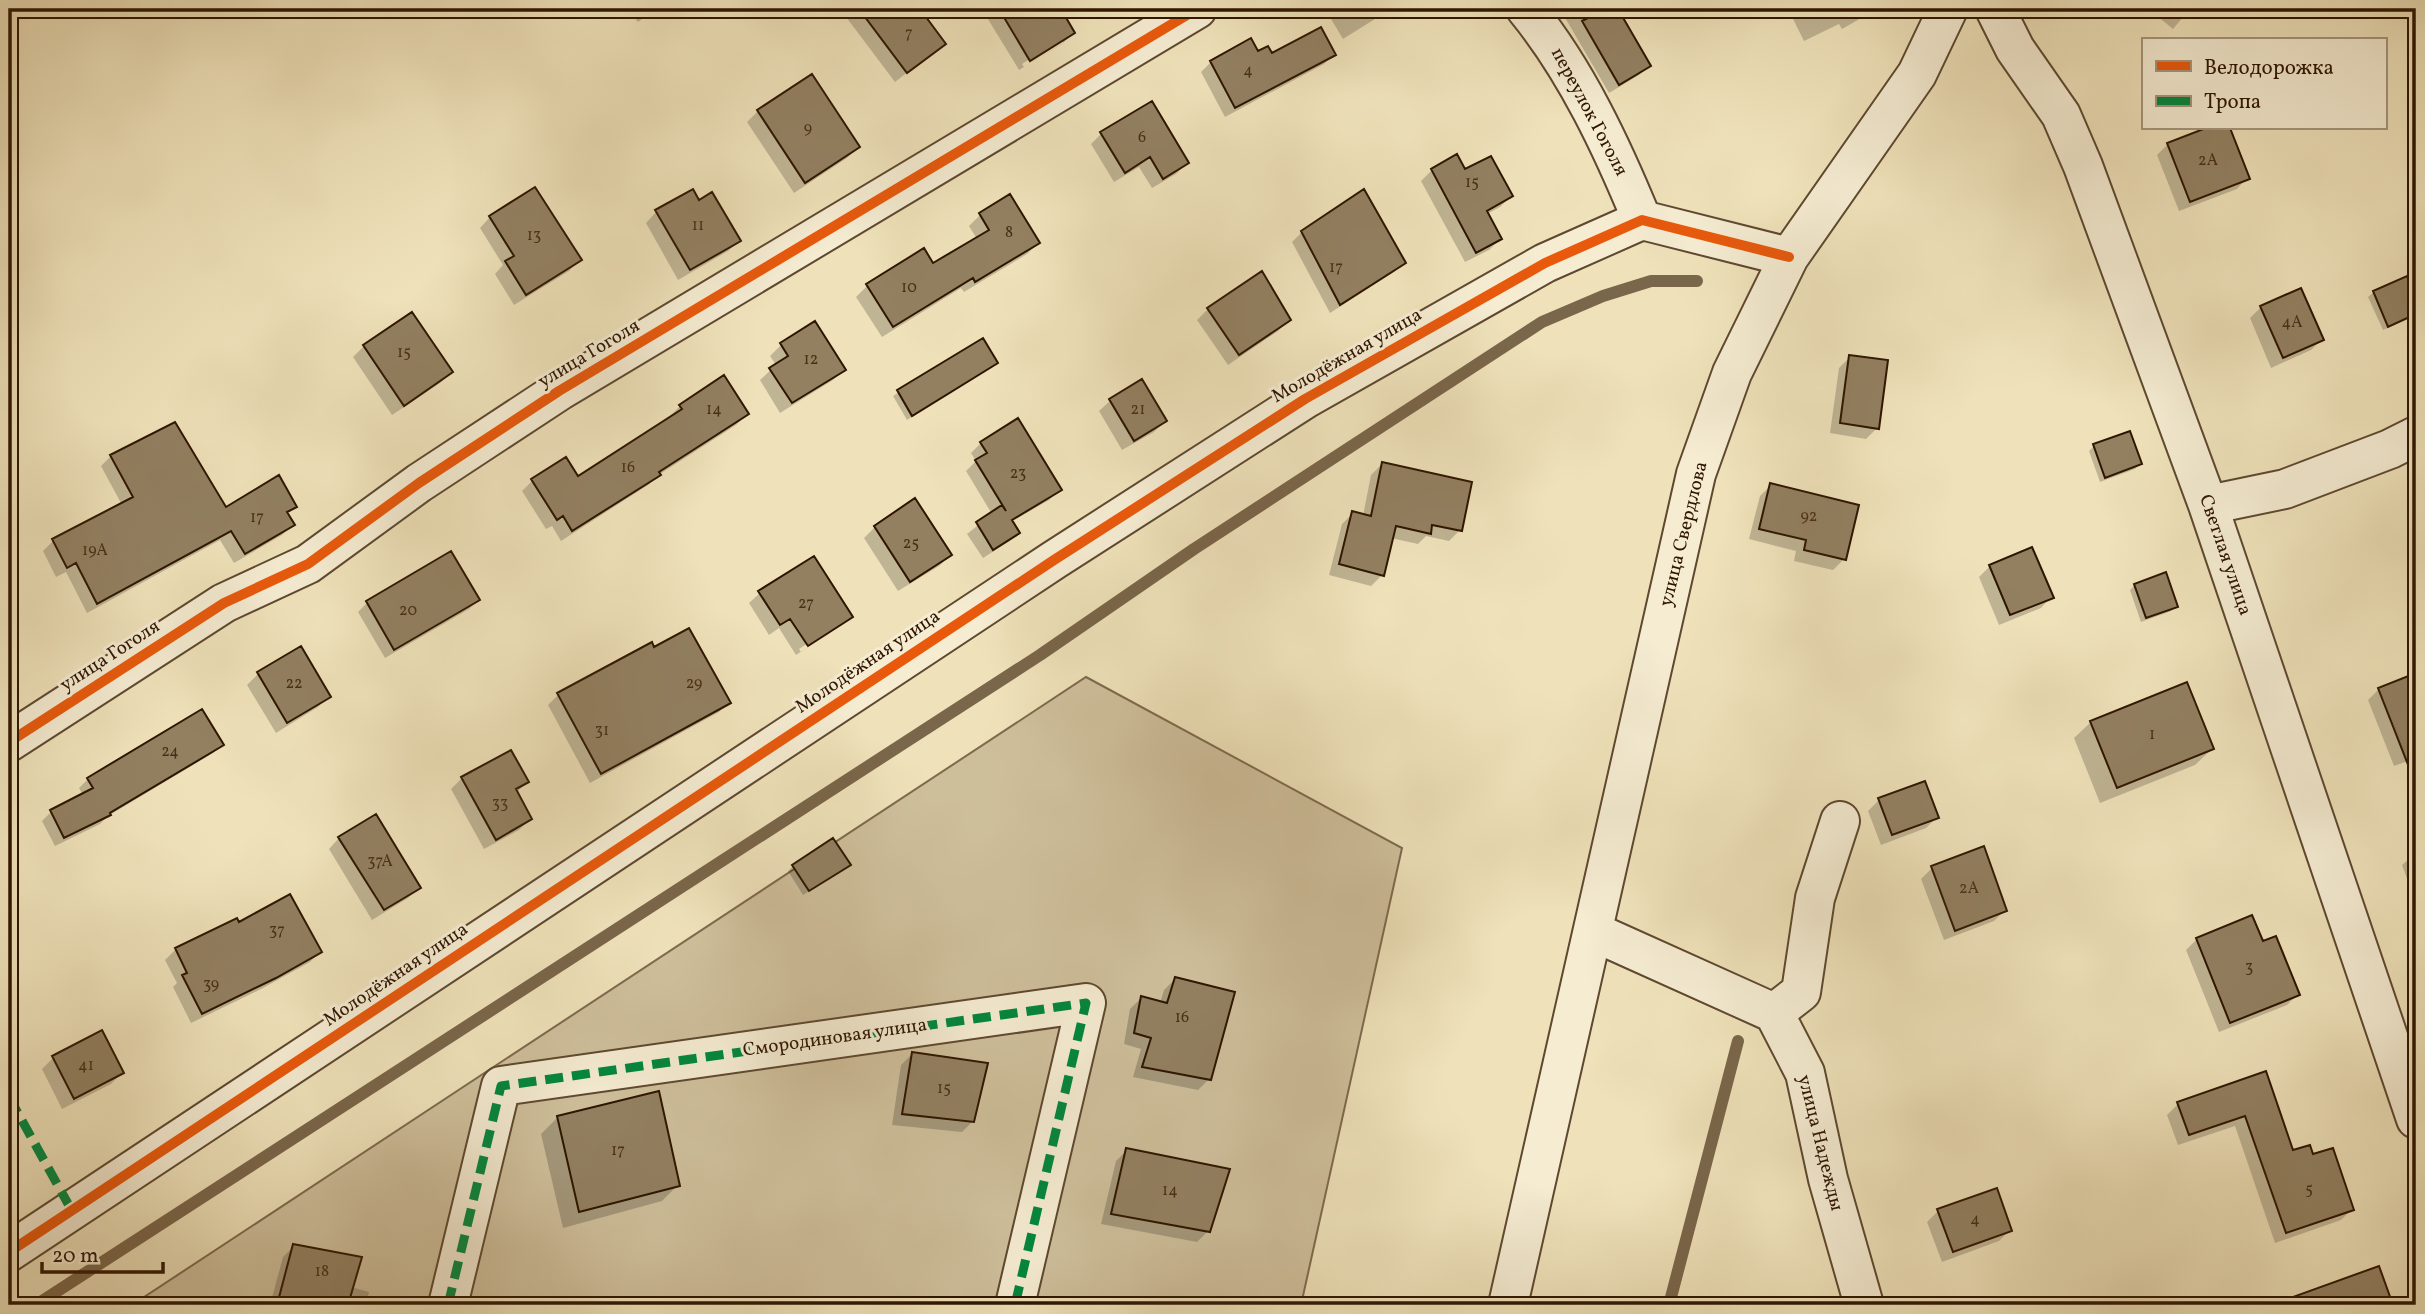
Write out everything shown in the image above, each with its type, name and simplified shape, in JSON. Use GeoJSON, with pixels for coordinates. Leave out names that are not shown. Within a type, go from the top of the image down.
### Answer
{"type":"FeatureCollection","features":[{"type":"Feature","properties":{"kind":"street","name":"улица Гоголя"},"geometry":{"type":"LineString","coordinates":[[9,742],[224,603],[308,564],[419,483],[559,391],[1197,9]]}},
{"type":"Feature","properties":{"kind":"street","name":"переулок Гоголя"},"geometry":{"type":"LineString","coordinates":[[1526,9],[1547,34],[1614,152],[1643,220]]}},
{"type":"Feature","properties":{"kind":"street","name":"улица Свердлова"},"geometry":{"type":"LineString","coordinates":[[1508,1305],[1696,474],[1732,373],[1789,257],[1917,74],[1948,9]]}},
{"type":"Feature","properties":{"kind":"street","name":"Светлая улица"},"geometry":{"type":"LineString","coordinates":[[1995,9],[2015,49],[2062,115],[2088,179],[2208,505],[2416,1119]]}},
{"type":"Feature","properties":{"kind":"street"},"geometry":{"type":"LineString","coordinates":[[1643,220],[1789,257]]}},
{"type":"Feature","properties":{"kind":"street","name":"Молодёжная улица"},"geometry":{"type":"LineString","coordinates":[[9,1252],[1054,560],[1305,399],[1545,263],[1643,220]]}},
{"type":"Feature","properties":{"kind":"street"},"geometry":{"type":"LineString","coordinates":[[2208,505],[2285,489],[2390,449],[2416,436]]}},
{"type":"Feature","properties":{"kind":"street"},"geometry":{"type":"LineString","coordinates":[[1594,932],[1774,1013],[1801,992],[1815,898],[1840,821]]}},
{"type":"Feature","properties":{"kind":"street","name":"Смородиновая улица"},"geometry":{"type":"LineString","coordinates":[[448,1305],[500,1086],[1086,1003],[1015,1305]]}},
{"type":"Feature","properties":{"kind":"street","name":"улица Надежды"},"geometry":{"type":"LineString","coordinates":[[1774,1013],[1805,1073],[1828,1179],[1864,1305]]}},
{"type":"Feature","properties":{"kind":"shaded area"},"geometry":{"type":"Polygon","coordinates":[[[1086,677],[1402,848],[1301,1305],[132,1305],[1086,677]]]}},
{"type":"Feature","properties":{"kind":"building"},"geometry":{"type":"Polygon","coordinates":[[[859,9],[920,9],[946,44],[907,73],[859,9]]]}},
{"type":"Feature","properties":{"kind":"building"},"geometry":{"type":"Polygon","coordinates":[[[999,9],[1061,9],[1075,33],[1030,61],[999,9]]]}},
{"type":"Feature","properties":{"kind":"building"},"geometry":{"type":"Polygon","coordinates":[[[1605,9],[1618,9],[1651,66],[1619,85],[1582,21],[1605,9]]]}},
{"type":"Feature","properties":{"kind":"building"},"geometry":{"type":"Polygon","coordinates":[[[1321,27],[1336,55],[1235,108],[1210,61],[1251,38],[1258,51],[1268,46],[1272,53],[1321,27]]]}},
{"type":"Feature","properties":{"kind":"building"},"geometry":{"type":"Polygon","coordinates":[[[812,74],[860,147],[805,183],[757,110],[812,74]]]}},
{"type":"Feature","properties":{"kind":"building"},"geometry":{"type":"Polygon","coordinates":[[[1152,101],[1189,163],[1163,179],[1150,157],[1125,173],[1100,132],[1152,101]]]}},
{"type":"Feature","properties":{"kind":"building"},"geometry":{"type":"Polygon","coordinates":[[[2201,130],[2231,130],[2250,179],[2190,202],[2167,143],[2201,130]]]}},
{"type":"Feature","properties":{"kind":"building"},"geometry":{"type":"Polygon","coordinates":[[[1457,154],[1465,169],[1491,156],[1513,196],[1487,211],[1502,239],[1476,253],[1431,169],[1457,154]]]}},
{"type":"Feature","properties":{"kind":"building"},"geometry":{"type":"Polygon","coordinates":[[[535,187],[582,260],[526,295],[505,261],[514,256],[489,216],[535,187]]]}},
{"type":"Feature","properties":{"kind":"building"},"geometry":{"type":"Polygon","coordinates":[[[693,189],[699,200],[712,192],[741,241],[690,270],[655,210],[693,189]]]}},
{"type":"Feature","properties":{"kind":"building"},"geometry":{"type":"Polygon","coordinates":[[[1364,189],[1406,263],[1340,305],[1301,231],[1364,189]]]}},
{"type":"Feature","properties":{"kind":"building"},"geometry":{"type":"Polygon","coordinates":[[[1010,194],[1040,243],[975,282],[973,278],[893,327],[866,284],[924,248],[933,263],[989,230],[979,213],[1010,194]]]}},
{"type":"Feature","properties":{"kind":"building"},"geometry":{"type":"Polygon","coordinates":[[[1262,271],[1291,320],[1239,355],[1207,308],[1262,271]]]}},
{"type":"Feature","properties":{"kind":"building"},"geometry":{"type":"Polygon","coordinates":[[[2407,276],[2416,298],[2416,314],[2388,327],[2373,291],[2407,276]]]}},
{"type":"Feature","properties":{"kind":"building"},"geometry":{"type":"Polygon","coordinates":[[[2301,288],[2324,340],[2283,358],[2260,306],[2301,288]]]}},
{"type":"Feature","properties":{"kind":"building"},"geometry":{"type":"Polygon","coordinates":[[[412,312],[453,372],[404,406],[363,345],[412,312]]]}},
{"type":"Feature","properties":{"kind":"building"},"geometry":{"type":"Polygon","coordinates":[[[815,321],[846,370],[792,403],[769,368],[788,356],[780,343],[815,321]]]}},
{"type":"Feature","properties":{"kind":"building"},"geometry":{"type":"Polygon","coordinates":[[[983,338],[998,363],[912,416],[897,390],[983,338]]]}},
{"type":"Feature","properties":{"kind":"building"},"geometry":{"type":"Polygon","coordinates":[[[1849,355],[1888,360],[1879,429],[1840,423],[1849,355]]]}},
{"type":"Feature","properties":{"kind":"building"},"geometry":{"type":"Polygon","coordinates":[[[724,375],[749,414],[659,472],[661,475],[572,531],[563,516],[557,520],[531,479],[566,457],[578,476],[682,409],[679,405],[724,375]]]}},
{"type":"Feature","properties":{"kind":"building"},"geometry":{"type":"Polygon","coordinates":[[[1142,379],[1167,421],[1134,441],[1109,399],[1142,379]]]}},
{"type":"Feature","properties":{"kind":"building"},"geometry":{"type":"Polygon","coordinates":[[[1018,418],[1062,490],[1012,520],[1020,533],[993,550],[976,522],[1002,505],[1006,511],[975,460],[987,453],[980,442],[1018,418]]]}},
{"type":"Feature","properties":{"kind":"building"},"geometry":{"type":"Polygon","coordinates":[[[175,422],[226,507],[279,475],[297,507],[287,512],[295,525],[245,554],[231,531],[97,604],[76,563],[67,568],[52,539],[133,497],[110,455],[175,422]]]}},
{"type":"Feature","properties":{"kind":"building"},"geometry":{"type":"Polygon","coordinates":[[[2130,431],[2142,464],[2105,478],[2093,444],[2130,431]]]}},
{"type":"Feature","properties":{"kind":"building"},"geometry":{"type":"Polygon","coordinates":[[[1382,462],[1472,482],[1462,531],[1432,525],[1431,534],[1396,526],[1384,576],[1339,564],[1352,511],[1371,516],[1382,462]]]}},
{"type":"Feature","properties":{"kind":"building"},"geometry":{"type":"Polygon","coordinates":[[[1770,483],[1859,505],[1846,560],[1804,550],[1806,540],[1759,529],[1770,483]]]}},
{"type":"Feature","properties":{"kind":"building"},"geometry":{"type":"Polygon","coordinates":[[[915,498],[952,555],[910,582],[874,526],[915,498]]]}},
{"type":"Feature","properties":{"kind":"building"},"geometry":{"type":"Polygon","coordinates":[[[2032,547],[2054,598],[2010,615],[1989,565],[2032,547]]]}},
{"type":"Feature","properties":{"kind":"building"},"geometry":{"type":"Polygon","coordinates":[[[451,551],[480,600],[394,650],[366,601],[451,551]]]}},
{"type":"Feature","properties":{"kind":"building"},"geometry":{"type":"Polygon","coordinates":[[[814,556],[853,617],[808,646],[790,619],[780,625],[758,591],[814,556]]]}},
{"type":"Feature","properties":{"kind":"building"},"geometry":{"type":"Polygon","coordinates":[[[2166,572],[2178,607],[2146,618],[2134,584],[2166,572]]]}},
{"type":"Feature","properties":{"kind":"building"},"geometry":{"type":"Polygon","coordinates":[[[689,628],[731,703],[601,774],[557,693],[652,642],[654,647],[689,628]]]}},
{"type":"Feature","properties":{"kind":"building"},"geometry":{"type":"Polygon","coordinates":[[[301,646],[331,697],[287,723],[257,672],[301,646]]]}},
{"type":"Feature","properties":{"kind":"building"},"geometry":{"type":"Polygon","coordinates":[[[2416,673],[2416,780],[2414,780],[2378,688],[2416,673]]]}},
{"type":"Feature","properties":{"kind":"building"},"geometry":{"type":"Polygon","coordinates":[[[2187,682],[2214,749],[2117,788],[2090,721],[2187,682]]]}},
{"type":"Feature","properties":{"kind":"building"},"geometry":{"type":"Polygon","coordinates":[[[202,709],[224,745],[110,813],[111,815],[64,838],[50,810],[93,788],[87,778],[202,709]]]}},
{"type":"Feature","properties":{"kind":"building"},"geometry":{"type":"Polygon","coordinates":[[[511,750],[529,782],[516,789],[532,819],[496,840],[461,777],[511,750]]]}},
{"type":"Feature","properties":{"kind":"building"},"geometry":{"type":"Polygon","coordinates":[[[1925,781],[1939,818],[1892,835],[1878,798],[1925,781]]]}},
{"type":"Feature","properties":{"kind":"building"},"geometry":{"type":"Polygon","coordinates":[[[376,814],[421,888],[384,910],[338,837],[376,814]]]}},
{"type":"Feature","properties":{"kind":"building"},"geometry":{"type":"Polygon","coordinates":[[[833,838],[851,865],[809,891],[792,865],[833,838]]]}},
{"type":"Feature","properties":{"kind":"building"},"geometry":{"type":"Polygon","coordinates":[[[1984,846],[2007,911],[1955,931],[1931,866],[1984,846]]]}},
{"type":"Feature","properties":{"kind":"building"},"geometry":{"type":"Polygon","coordinates":[[[290,894],[322,952],[202,1014],[182,975],[187,973],[175,948],[237,918],[239,922],[290,894]]]}},
{"type":"Feature","properties":{"kind":"building"},"geometry":{"type":"Polygon","coordinates":[[[2252,915],[2263,941],[2276,936],[2300,995],[2230,1023],[2196,938],[2252,915]]]}},
{"type":"Feature","properties":{"kind":"building"},"geometry":{"type":"Polygon","coordinates":[[[1175,977],[1235,992],[1211,1080],[1142,1067],[1151,1038],[1134,1033],[1141,996],[1167,1003],[1175,977]]]}},
{"type":"Feature","properties":{"kind":"building"},"geometry":{"type":"Polygon","coordinates":[[[102,1030],[124,1073],[74,1099],[52,1056],[102,1030]]]}},
{"type":"Feature","properties":{"kind":"building"},"geometry":{"type":"Polygon","coordinates":[[[912,1052],[988,1063],[974,1122],[902,1114],[912,1052]]]}},
{"type":"Feature","properties":{"kind":"building"},"geometry":{"type":"Polygon","coordinates":[[[2266,1071],[2293,1150],[2310,1145],[2313,1154],[2333,1148],[2354,1210],[2286,1233],[2245,1116],[2189,1135],[2177,1102],[2266,1071]]]}},
{"type":"Feature","properties":{"kind":"building"},"geometry":{"type":"Polygon","coordinates":[[[659,1091],[680,1186],[579,1212],[557,1116],[659,1091]]]}},
{"type":"Feature","properties":{"kind":"building"},"geometry":{"type":"Polygon","coordinates":[[[1126,1148],[1230,1169],[1210,1232],[1111,1214],[1126,1148]]]}},
{"type":"Feature","properties":{"kind":"building"},"geometry":{"type":"Polygon","coordinates":[[[1997,1188],[2012,1231],[1953,1252],[1937,1209],[1997,1188]]]}},
{"type":"Feature","properties":{"kind":"building"},"geometry":{"type":"Polygon","coordinates":[[[293,1244],[362,1257],[348,1305],[277,1305],[293,1244]]]}},
{"type":"Feature","properties":{"kind":"building"},"geometry":{"type":"Polygon","coordinates":[[[2379,1266],[2393,1305],[2283,1305],[2282,1301],[2379,1266]]]}},
{"type":"Feature","properties":{"kind":"waterway"},"geometry":{"type":"LineString","coordinates":[[36,1305],[1040,655],[1194,549],[1542,322],[1603,296],[1651,281],[1697,281]]}},
{"type":"Feature","properties":{"kind":"waterway"},"geometry":{"type":"LineString","coordinates":[[1669,1305],[1738,1041]]}},
{"type":"Feature","properties":{"kind":"marked path"},"geometry":{"type":"LineString","coordinates":[[448,1305],[501,1086],[1086,1003],[1015,1305]]}},
{"type":"Feature","properties":{"kind":"marked path"},"geometry":{"type":"LineString","coordinates":[[9,1097],[72,1211]]}},
{"type":"Feature","properties":{"kind":"cycle path"},"geometry":{"type":"LineString","coordinates":[[9,742],[224,603],[308,564],[419,483],[559,391],[1197,9]]}},
{"type":"Feature","properties":{"kind":"cycle path"},"geometry":{"type":"LineString","coordinates":[[9,1252],[1054,560],[1305,399],[1545,263],[1642,220],[1789,257]]}}]}
